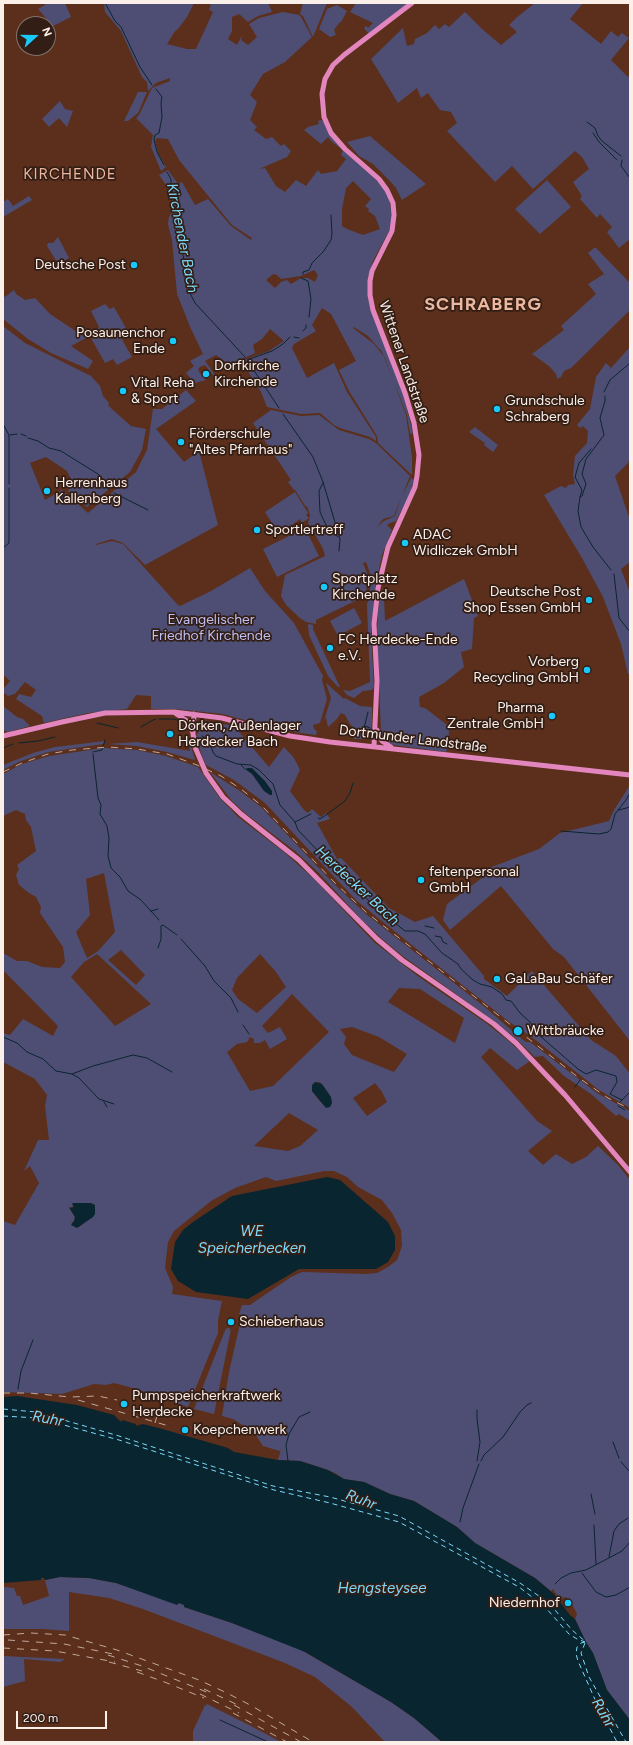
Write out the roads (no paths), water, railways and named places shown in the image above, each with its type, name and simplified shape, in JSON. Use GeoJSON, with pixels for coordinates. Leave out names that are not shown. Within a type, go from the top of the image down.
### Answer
{"type":"FeatureCollection","features":[{"type":"Feature","properties":{"kind":"main road","name":"Wittener Landstraße"},"geometry":{"type":"LineString","coordinates":[[374,746],[377,681],[374,624],[378,588],[388,547],[415,487],[419,455],[414,423],[396,368],[373,310],[370,295],[370,281],[372,272],[392,231],[394,215],[393,203],[387,190],[379,179],[339,142],[327,125],[323,112],[322,100],[324,83],[333,65],[412,3]]}},
{"type":"Feature","properties":{"kind":"main road"},"geometry":{"type":"LineString","coordinates":[[174,712],[187,721],[193,734]]}},
{"type":"Feature","properties":{"kind":"main road"},"geometry":{"type":"LineString","coordinates":[[3,736],[108,713],[174,712],[194,714],[193,734],[195,747],[200,761],[223,797],[241,814],[299,860],[377,939],[402,960],[488,1020],[516,1043],[582,1115],[630,1172]]}},
{"type":"Feature","properties":{"kind":"main road","name":"Dortmunder Landstraße"},"geometry":{"type":"LineString","coordinates":[[194,714],[222,718],[290,736],[330,742],[630,775]]}},
{"type":"Feature","properties":{"kind":"main road"},"geometry":{"type":"LineString","coordinates":[[376,727],[382,741],[392,748]]}},
{"type":"Feature","properties":{"kind":"water"},"geometry":{"type":"Polygon","coordinates":[[[252,768],[265,781],[272,791],[272,795],[264,791],[252,774],[245,769],[252,768]]]}},
{"type":"Feature","properties":{"kind":"water"},"geometry":{"type":"Polygon","coordinates":[[[315,1082],[322,1084],[331,1097],[332,1103],[330,1107],[326,1108],[312,1091],[312,1085],[315,1082]]]}},
{"type":"Feature","properties":{"kind":"water","name":"WE Speicherbecken"},"geometry":{"type":"Polygon","coordinates":[[[327,1177],[340,1180],[388,1222],[395,1236],[395,1250],[388,1262],[376,1269],[299,1269],[248,1299],[196,1292],[178,1281],[171,1269],[175,1242],[183,1230],[193,1222],[232,1196],[327,1177]]]}},
{"type":"Feature","properties":{"kind":"water"},"geometry":{"type":"Polygon","coordinates":[[[91,1203],[95,1205],[95,1214],[93,1217],[77,1228],[71,1225],[75,1217],[69,1207],[74,1207],[72,1204],[91,1203]]]}},
{"type":"Feature","properties":{"kind":"water","name":"Hengsteysee"},"geometry":{"type":"Polygon","coordinates":[[[17,1396],[77,1405],[114,1415],[122,1422],[122,1420],[136,1424],[136,1426],[143,1424],[159,1428],[228,1448],[234,1452],[278,1460],[300,1461],[328,1470],[344,1479],[364,1482],[390,1494],[414,1501],[457,1527],[475,1543],[535,1578],[554,1594],[570,1615],[575,1619],[593,1653],[607,1690],[630,1720],[630,1742],[442,1742],[414,1718],[391,1702],[305,1652],[232,1623],[184,1607],[184,1605],[179,1603],[177,1605],[116,1583],[89,1578],[60,1577],[45,1580],[44,1578],[41,1578],[41,1580],[3,1583],[3,1397],[17,1396]]]}},
{"type":"Feature","properties":{"kind":"waterway","name":"Kirchender Bach"},"geometry":{"type":"LineString","coordinates":[[105,3],[115,21],[121,27],[140,67],[152,85]]}},
{"type":"Feature","properties":{"kind":"waterway","name":"Kirchender Bach"},"geometry":{"type":"LineString","coordinates":[[156,89],[162,97],[162,117],[159,133],[155,135],[154,140],[157,152],[164,165]]}},
{"type":"Feature","properties":{"kind":"waterway"},"geometry":{"type":"LineString","coordinates":[[587,122],[595,128],[602,141],[621,156]]}},
{"type":"Feature","properties":{"kind":"waterway"},"geometry":{"type":"LineString","coordinates":[[593,133],[599,142],[617,160]]}},
{"type":"Feature","properties":{"kind":"waterway"},"geometry":{"type":"LineString","coordinates":[[622,160],[621,166],[630,178]]}},
{"type":"Feature","properties":{"kind":"waterway","name":"Kirchender Bach"},"geometry":{"type":"LineString","coordinates":[[167,172],[171,179],[171,189],[178,211],[175,221],[189,281],[189,291],[195,303],[245,357]]}},
{"type":"Feature","properties":{"kind":"waterway"},"geometry":{"type":"LineString","coordinates":[[303,274],[303,272],[309,270],[312,263],[323,252],[331,240],[331,215]]}},
{"type":"Feature","properties":{"kind":"waterway"},"geometry":{"type":"LineString","coordinates":[[301,278],[308,281],[311,299],[309,317]]}},
{"type":"Feature","properties":{"kind":"waterway"},"geometry":{"type":"LineString","coordinates":[[303,331],[306,328],[306,325]]}},
{"type":"Feature","properties":{"kind":"waterway","name":"Kirchender Bach"},"geometry":{"type":"LineString","coordinates":[[279,408],[247,360],[272,351],[283,344],[290,337]]}},
{"type":"Feature","properties":{"kind":"waterway"},"geometry":{"type":"LineString","coordinates":[[294,337],[299,338]]}},
{"type":"Feature","properties":{"kind":"waterway"},"geometry":{"type":"LineString","coordinates":[[604,392],[610,380],[630,363]]}},
{"type":"Feature","properties":{"kind":"waterway"},"geometry":{"type":"LineString","coordinates":[[605,396],[600,418],[604,435],[586,459],[582,474],[586,484],[582,496],[580,497],[578,511],[581,527],[593,547],[611,570]]}},
{"type":"Feature","properties":{"kind":"waterway","name":"Kirchender Bach"},"geometry":{"type":"LineString","coordinates":[[283,414],[313,457],[323,482],[340,539],[339,551]]}},
{"type":"Feature","properties":{"kind":"waterway"},"geometry":{"type":"LineString","coordinates":[[3,424],[9,435],[9,484]]}},
{"type":"Feature","properties":{"kind":"waterway"},"geometry":{"type":"LineString","coordinates":[[10,435],[17,434]]}},
{"type":"Feature","properties":{"kind":"waterway"},"geometry":{"type":"LineString","coordinates":[[21,434],[26,436]]}},
{"type":"Feature","properties":{"kind":"waterway"},"geometry":{"type":"LineString","coordinates":[[28,438],[38,441],[49,448],[61,451],[98,474],[106,482],[109,490]]}},
{"type":"Feature","properties":{"kind":"waterway"},"geometry":{"type":"LineString","coordinates":[[580,497],[582,490],[575,477],[579,463],[591,449]]}},
{"type":"Feature","properties":{"kind":"waterway"},"geometry":{"type":"LineString","coordinates":[[323,483],[319,491],[320,512],[326,525],[338,537]]}},
{"type":"Feature","properties":{"kind":"waterway"},"geometry":{"type":"LineString","coordinates":[[3,548],[9,543],[9,488]]}},
{"type":"Feature","properties":{"kind":"waterway"},"geometry":{"type":"LineString","coordinates":[[114,493],[148,510]]}},
{"type":"Feature","properties":{"kind":"waterway"},"geometry":{"type":"LineString","coordinates":[[614,574],[619,618],[630,632]]}},
{"type":"Feature","properties":{"kind":"waterway"},"geometry":{"type":"LineString","coordinates":[[630,647],[630,655]]}},
{"type":"Feature","properties":{"kind":"waterway","name":"Kirchender Bach"},"geometry":{"type":"LineString","coordinates":[[362,736],[368,712]]}},
{"type":"Feature","properties":{"kind":"waterway","name":"Herdecker Bach"},"geometry":{"type":"LineString","coordinates":[[141,727],[156,719]]}},
{"type":"Feature","properties":{"kind":"waterway","name":"Herdecker Bach"},"geometry":{"type":"LineString","coordinates":[[159,719],[174,719],[180,721],[186,726]]}},
{"type":"Feature","properties":{"kind":"waterway","name":"Herdecker Bach"},"geometry":{"type":"LineString","coordinates":[[97,723],[118,728]]}},
{"type":"Feature","properties":{"kind":"waterway","name":"Kirchender Bach"},"geometry":{"type":"LineString","coordinates":[[365,726],[370,728]]}},
{"type":"Feature","properties":{"kind":"waterway","name":"Herdecker Bach"},"geometry":{"type":"LineString","coordinates":[[202,736],[208,739],[216,756],[237,764],[251,765],[259,770],[273,784],[280,805],[295,822],[298,830],[339,873],[381,912],[405,931],[418,931],[425,934],[442,953],[458,964],[461,969],[473,980],[480,984],[492,987],[502,994],[506,1000],[511,1001],[520,1013],[530,1022],[539,1035],[578,1069],[586,1074],[596,1070],[616,1076],[617,1082],[610,1094],[622,1100]]}},
{"type":"Feature","properties":{"kind":"waterway","name":"Herdecker Bach"},"geometry":{"type":"LineString","coordinates":[[19,743],[55,737]]}},
{"type":"Feature","properties":{"kind":"waterway"},"geometry":{"type":"LineString","coordinates":[[93,752],[102,750],[105,740]]}},
{"type":"Feature","properties":{"kind":"waterway","name":"Herdecker Bach"},"geometry":{"type":"LineString","coordinates":[[3,748],[13,744]]}},
{"type":"Feature","properties":{"kind":"waterway"},"geometry":{"type":"LineString","coordinates":[[93,754],[98,798],[101,805],[100,814],[107,826],[109,838],[108,856],[111,868],[120,877],[128,891],[141,900],[159,920]]}},
{"type":"Feature","properties":{"kind":"waterway","name":"Herdecker Bach"},"geometry":{"type":"LineString","coordinates":[[241,765],[245,769]]}},
{"type":"Feature","properties":{"kind":"waterway","name":"Kirchender Bach"},"geometry":{"type":"LineString","coordinates":[[318,818],[320,819],[345,801],[350,793],[353,783]]}},
{"type":"Feature","properties":{"kind":"waterway"},"geometry":{"type":"LineString","coordinates":[[561,831],[599,834],[608,832],[611,829],[615,814],[630,793]]}},
{"type":"Feature","properties":{"kind":"waterway"},"geometry":{"type":"LineString","coordinates":[[619,810],[630,807]]}},
{"type":"Feature","properties":{"kind":"waterway","name":"Kirchender Bach"},"geometry":{"type":"LineString","coordinates":[[295,822],[311,814]]}},
{"type":"Feature","properties":{"kind":"waterway"},"geometry":{"type":"LineString","coordinates":[[151,911],[158,909]]}},
{"type":"Feature","properties":{"kind":"waterway"},"geometry":{"type":"LineString","coordinates":[[158,948],[161,939],[161,926],[163,925],[177,935]]}},
{"type":"Feature","properties":{"kind":"waterway"},"geometry":{"type":"LineString","coordinates":[[425,926],[434,928]]}},
{"type":"Feature","properties":{"kind":"waterway"},"geometry":{"type":"LineString","coordinates":[[435,936],[441,937],[443,942],[447,944]]}},
{"type":"Feature","properties":{"kind":"waterway"},"geometry":{"type":"LineString","coordinates":[[181,939],[205,966],[214,981],[231,998],[238,1012]]}},
{"type":"Feature","properties":{"kind":"waterway"},"geometry":{"type":"LineString","coordinates":[[243,1025],[249,1034]]}},
{"type":"Feature","properties":{"kind":"waterway"},"geometry":{"type":"LineString","coordinates":[[3,1037],[17,1043],[27,1052],[43,1059],[56,1071],[72,1074],[79,1078],[99,1099],[114,1104]]}},
{"type":"Feature","properties":{"kind":"waterway"},"geometry":{"type":"LineString","coordinates":[[72,1074],[93,1066],[133,1055],[147,1058],[172,1072]]}},
{"type":"Feature","properties":{"kind":"waterway"},"geometry":{"type":"LineString","coordinates":[[575,1087],[580,1080]]}},
{"type":"Feature","properties":{"kind":"waterway"},"geometry":{"type":"LineString","coordinates":[[620,1102],[630,1092]]}},
{"type":"Feature","properties":{"kind":"waterway"},"geometry":{"type":"LineString","coordinates":[[104,1102],[107,1107]]}},
{"type":"Feature","properties":{"kind":"waterway","name":"Herdecker Bach"},"geometry":{"type":"LineString","coordinates":[[618,1106],[625,1110]]}},
{"type":"Feature","properties":{"kind":"waterway"},"geometry":{"type":"LineString","coordinates":[[18,1389],[21,1371],[33,1340]]}},
{"type":"Feature","properties":{"kind":"waterway"},"geometry":{"type":"LineString","coordinates":[[481,1461],[484,1455],[503,1437],[520,1412],[531,1403]]}},
{"type":"Feature","properties":{"kind":"waterway"},"geometry":{"type":"LineString","coordinates":[[477,1410],[480,1442],[477,1461]]}},
{"type":"Feature","properties":{"kind":"waterway"},"geometry":{"type":"LineString","coordinates":[[288,1461],[286,1445],[289,1434],[299,1417],[310,1412]]}},
{"type":"Feature","properties":{"kind":"waterway"},"geometry":{"type":"LineString","coordinates":[[613,1442],[619,1458]]}},
{"type":"Feature","properties":{"kind":"waterway"},"geometry":{"type":"LineString","coordinates":[[621,1462],[630,1472]]}},
{"type":"Feature","properties":{"kind":"waterway"},"geometry":{"type":"LineString","coordinates":[[460,1522],[463,1508],[479,1464]]}},
{"type":"Feature","properties":{"kind":"waterway"},"geometry":{"type":"LineString","coordinates":[[591,1494],[595,1514]]}},
{"type":"Feature","properties":{"kind":"waterway"},"geometry":{"type":"LineString","coordinates":[[609,1557],[614,1531],[619,1524],[628,1518]]}},
{"type":"Feature","properties":{"kind":"waterway"},"geometry":{"type":"LineString","coordinates":[[594,1525],[596,1564]]}},
{"type":"Feature","properties":{"kind":"waterway"},"geometry":{"type":"LineString","coordinates":[[555,1584],[561,1578],[571,1573],[586,1570],[622,1551],[630,1542]]}},
{"type":"Feature","properties":{"kind":"waterway"},"geometry":{"type":"LineString","coordinates":[[582,1573],[596,1592],[606,1597],[616,1595],[630,1587]]}},
{"type":"Feature","properties":{"kind":"waterway"},"geometry":{"type":"LineString","coordinates":[[220,1720],[268,1742]]}},
{"type":"Feature","properties":{"kind":"railway"},"geometry":{"type":"LineString","coordinates":[[3,772],[22,763],[48,754],[108,747],[137,749],[167,754],[221,776],[241,789],[262,806],[335,883],[367,913],[579,1078],[608,1098],[630,1109]]}},
{"type":"Feature","properties":{"kind":"railway"},"geometry":{"type":"LineString","coordinates":[[3,1393],[29,1393],[70,1397],[98,1396],[117,1400]]}},
{"type":"Feature","properties":{"kind":"railway"},"geometry":{"type":"LineString","coordinates":[[78,1400],[169,1426]]}},
{"type":"Feature","properties":{"kind":"railway"},"geometry":{"type":"LineString","coordinates":[[155,1423],[158,1412]]}},
{"type":"Feature","properties":{"kind":"railway"},"geometry":{"type":"LineString","coordinates":[[3,1635],[31,1633],[65,1635],[117,1650],[199,1680],[227,1693],[313,1742]]}},
{"type":"Feature","properties":{"kind":"railway"},"geometry":{"type":"LineString","coordinates":[[8,1640],[64,1644],[113,1654]]}},
{"type":"Feature","properties":{"kind":"railway"},"geometry":{"type":"LineString","coordinates":[[3,1648],[55,1651],[115,1662]]}},
{"type":"Feature","properties":{"kind":"railway"},"geometry":{"type":"LineString","coordinates":[[108,1655],[142,1666],[209,1693]]}},
{"type":"Feature","properties":{"kind":"railway"},"geometry":{"type":"LineString","coordinates":[[109,1662],[142,1671]]}},
{"type":"Feature","properties":{"kind":"railway"},"geometry":{"type":"LineString","coordinates":[[137,1672],[204,1698]]}},
{"type":"Feature","properties":{"kind":"railway"},"geometry":{"type":"LineString","coordinates":[[204,1689],[240,1706]]}},
{"type":"Feature","properties":{"kind":"railway"},"geometry":{"type":"LineString","coordinates":[[200,1694],[239,1713]]}},
{"type":"Feature","properties":{"kind":"railway"},"geometry":{"type":"LineString","coordinates":[[234,1705],[301,1742]]}},
{"type":"Feature","properties":{"kind":"railway"},"geometry":{"type":"LineString","coordinates":[[233,1713],[287,1742]]}},
{"type":"Feature","properties":{"kind":"place","name":"Deutsche Post"},"geometry":{"type":"Point","coordinates":[134,265]}},
{"type":"Feature","properties":{"kind":"place","name":"Posaunenchor Ende"},"geometry":{"type":"Point","coordinates":[173,341]}},
{"type":"Feature","properties":{"kind":"place","name":"Dorfkirche Kirchende"},"geometry":{"type":"Point","coordinates":[206,374]}},
{"type":"Feature","properties":{"kind":"place","name":"Vital Reha & Sport"},"geometry":{"type":"Point","coordinates":[123,391]}},
{"type":"Feature","properties":{"kind":"place","name":"Grundschule Schraberg"},"geometry":{"type":"Point","coordinates":[497,409]}},
{"type":"Feature","properties":{"kind":"place","name":"Förderschule \"Altes Pfarrhaus\""},"geometry":{"type":"Point","coordinates":[181,442]}},
{"type":"Feature","properties":{"kind":"place","name":"Herrenhaus Kallenberg"},"geometry":{"type":"Point","coordinates":[47,491]}},
{"type":"Feature","properties":{"kind":"place","name":"Sportlertreff"},"geometry":{"type":"Point","coordinates":[257,530]}},
{"type":"Feature","properties":{"kind":"place","name":"ADAC Widliczek GmbH"},"geometry":{"type":"Point","coordinates":[405,543]}},
{"type":"Feature","properties":{"kind":"place","name":"Sportplatz Kirchende"},"geometry":{"type":"Point","coordinates":[324,587]}},
{"type":"Feature","properties":{"kind":"place","name":"Deutsche Post Shop Essen GmbH"},"geometry":{"type":"Point","coordinates":[589,600]}},
{"type":"Feature","properties":{"kind":"place","name":"FC Herdecke-Ende e.V."},"geometry":{"type":"Point","coordinates":[330,648]}},
{"type":"Feature","properties":{"kind":"place","name":"Vorberg Recycling GmbH"},"geometry":{"type":"Point","coordinates":[587,670]}},
{"type":"Feature","properties":{"kind":"place","name":"Pharma Zentrale GmbH"},"geometry":{"type":"Point","coordinates":[552,716]}},
{"type":"Feature","properties":{"kind":"place","name":"Dörken, Außenlager Herdecker Bach"},"geometry":{"type":"Point","coordinates":[170,734]}},
{"type":"Feature","properties":{"kind":"place","name":"feltenpersonal GmbH"},"geometry":{"type":"Point","coordinates":[421,880]}},
{"type":"Feature","properties":{"kind":"place","name":"GaLaBau Schäfer"},"geometry":{"type":"Point","coordinates":[497,979]}},
{"type":"Feature","properties":{"kind":"place","name":"Wittbräucke"},"geometry":{"type":"Point","coordinates":[518,1031]}},
{"type":"Feature","properties":{"kind":"place","name":"Schieberhaus"},"geometry":{"type":"Point","coordinates":[231,1322]}},
{"type":"Feature","properties":{"kind":"place","name":"Pumpspeicherkraftwerk Herdecke"},"geometry":{"type":"Point","coordinates":[124,1404]}},
{"type":"Feature","properties":{"kind":"place","name":"Koepchenwerk"},"geometry":{"type":"Point","coordinates":[185,1430]}},
{"type":"Feature","properties":{"kind":"place","name":"Niedernhof"},"geometry":{"type":"Point","coordinates":[568,1603]}},
{"type":"Feature","properties":{"kind":"district","name":"KIRCHENDE"},"geometry":{"type":"Point","coordinates":[70,175]}},
{"type":"Feature","properties":{"kind":"district","name":"SCHRABERG"},"geometry":{"type":"Point","coordinates":[483,305]}},
{"type":"Feature","properties":{"kind":"park label","name":"Evangelischer Friedhof Kirchende"},"geometry":{"type":"Point","coordinates":[211,628]}},
{"type":"Feature","properties":{"kind":"water label","name":"Ruhr"},"geometry":{"type":"Point","coordinates":[48,1419]}},
{"type":"Feature","properties":{"kind":"water label","name":"Ruhr"},"geometry":{"type":"Point","coordinates":[361,1500]}},
{"type":"Feature","properties":{"kind":"water label","name":"Ruhr"},"geometry":{"type":"Point","coordinates":[603,1713]}}]}
